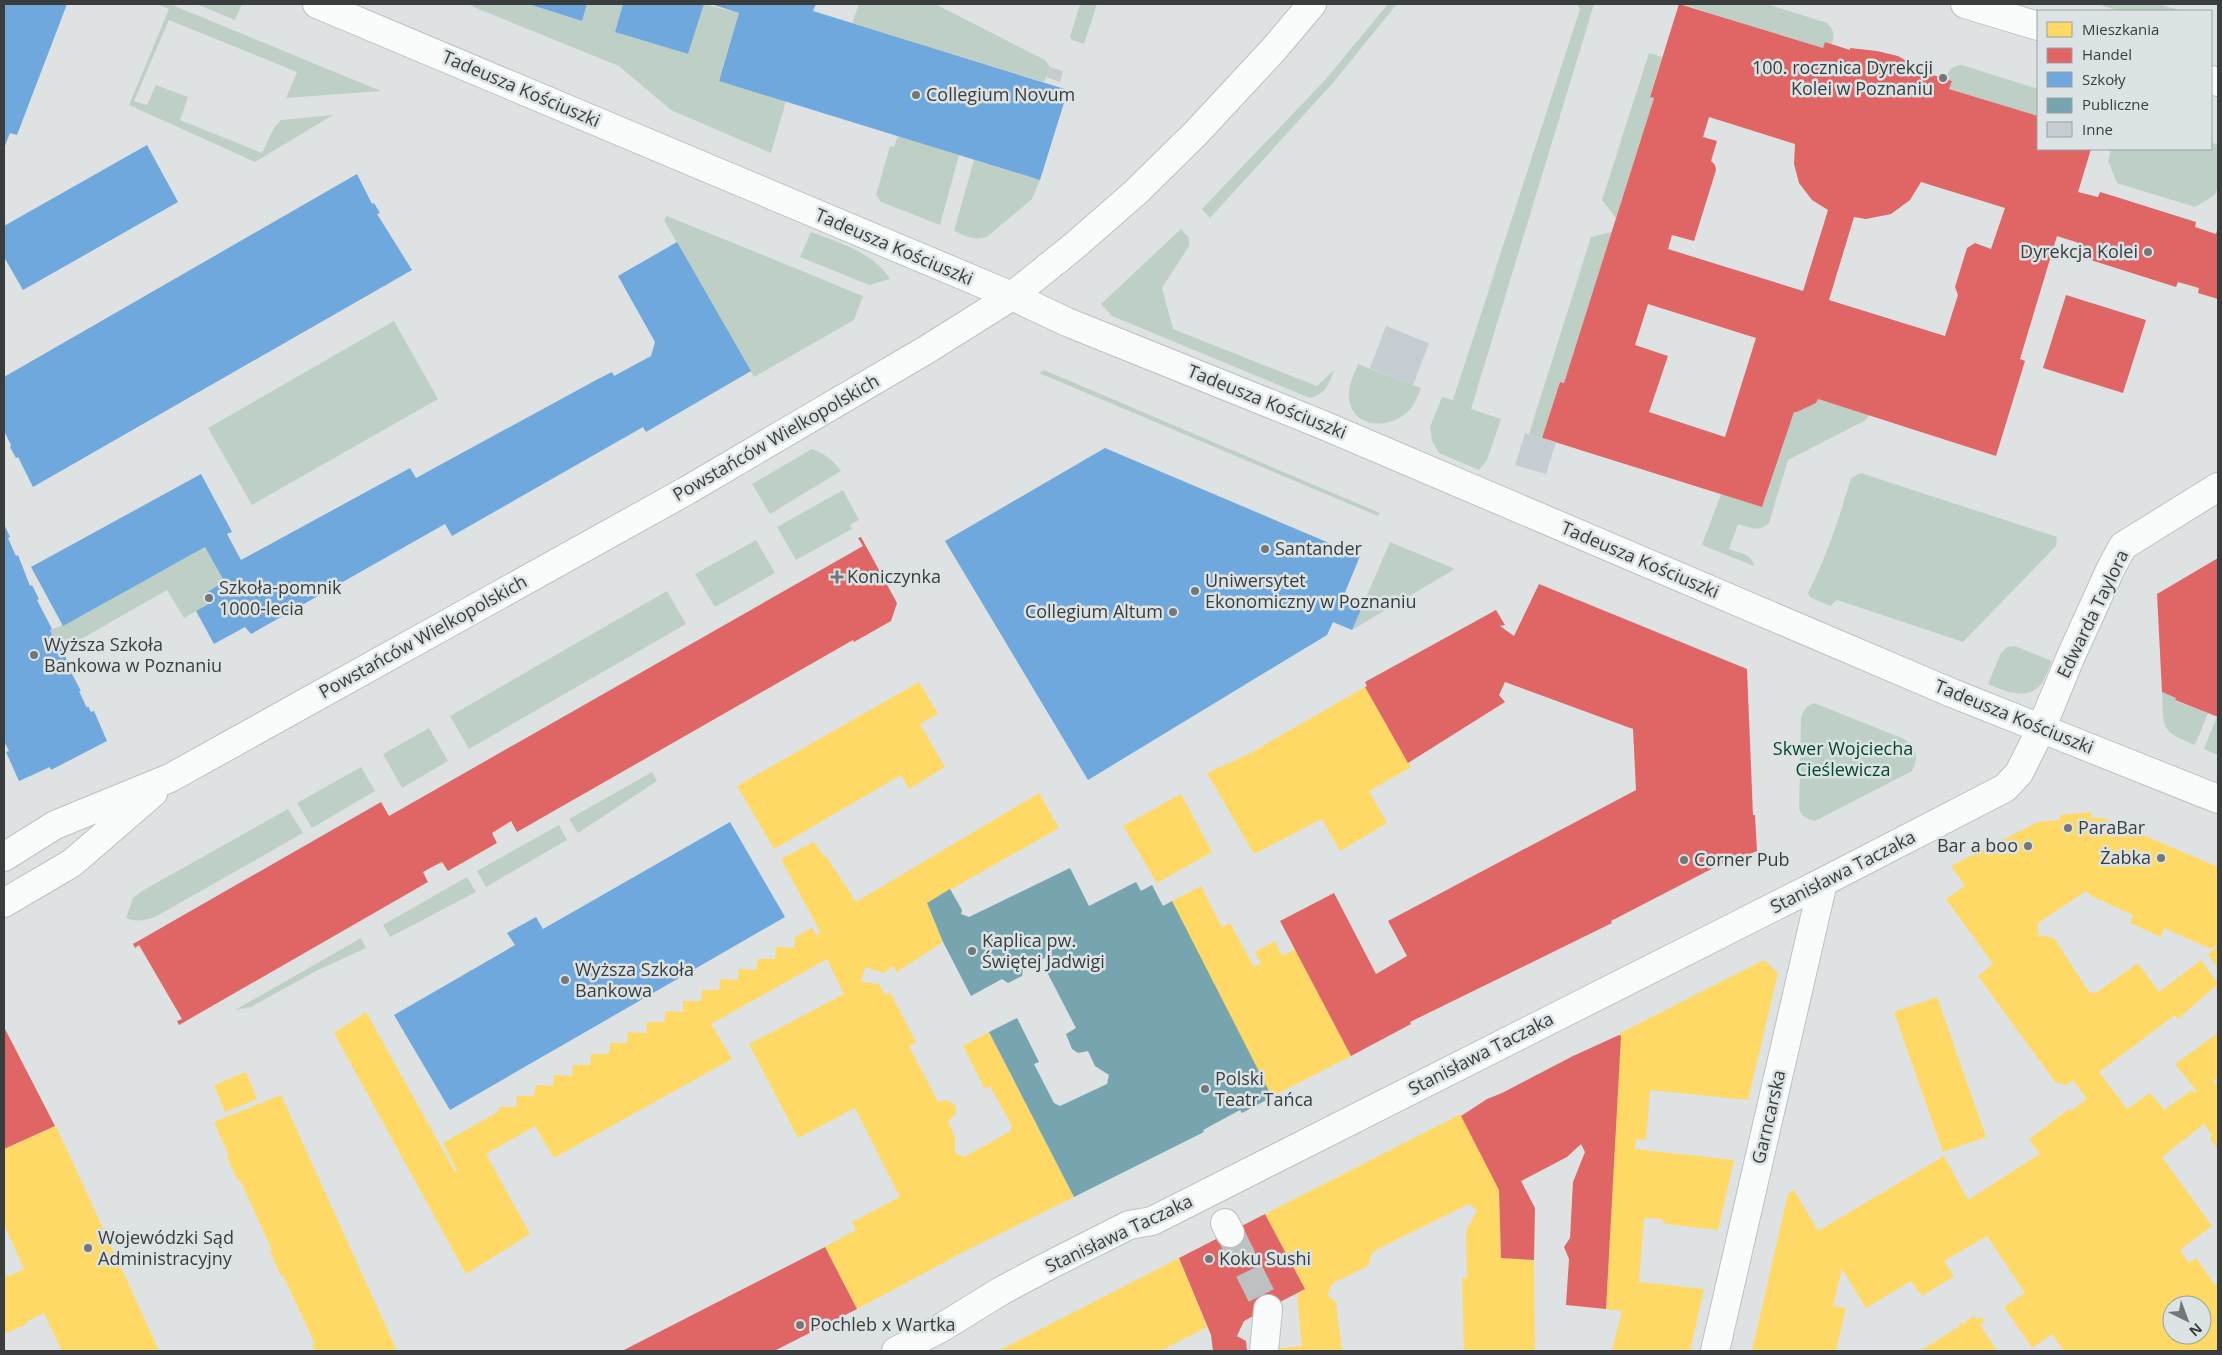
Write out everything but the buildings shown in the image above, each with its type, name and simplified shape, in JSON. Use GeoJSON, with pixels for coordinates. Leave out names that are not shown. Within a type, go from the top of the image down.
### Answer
{"type":"FeatureCollection","features":[{"type":"Feature","properties":{"kind":"street","name":"Tadeusza Kościuszki"},"geometry":{"type":"LineString","coordinates":[[317,4],[1012,296],[1067,322],[1323,424],[1944,690],[2218,799]]}},
{"type":"Feature","properties":{"kind":"street","name":"Powstańców Wielkopolskich"},"geometry":{"type":"LineString","coordinates":[[4,857],[55,825],[170,778],[686,491],[926,350],[1012,296],[1073,247],[1136,192],[1222,105],[1274,49],[1312,4]]}},
{"type":"Feature","properties":{"kind":"street"},"geometry":{"type":"LineString","coordinates":[[1965,4],[2037,26]]}},
{"type":"Feature","properties":{"kind":"street","name":"Edwarda Taylora"},"geometry":{"type":"LineString","coordinates":[[2041,729],[2071,656],[2123,546],[2218,487]]}},
{"type":"Feature","properties":{"kind":"street","name":"Stanisława Taczaka"},"geometry":{"type":"LineString","coordinates":[[896,1351],[941,1328],[1001,1291],[1046,1267],[1129,1225],[1152,1220],[1823,882],[2005,788],[2019,773],[2041,729]]}},
{"type":"Feature","properties":{"kind":"street","name":"Powstańców Wielkopolskich"},"geometry":{"type":"LineString","coordinates":[[10,899],[72,863],[170,778]]}},
{"type":"Feature","properties":{"kind":"street","name":"Garncarska"},"geometry":{"type":"LineString","coordinates":[[1715,1351],[1823,882]]}},
{"type":"Feature","properties":{"kind":"street"},"geometry":{"type":"LineString","coordinates":[[1264,1351],[1268,1309]]}},
{"type":"Feature","properties":{"kind":"green space"},"geometry":{"type":"Polygon","coordinates":[[[157,4],[170,4],[381,91],[286,98],[297,72],[169,20],[134,101],[147,105],[156,85],[188,97],[180,120],[262,153],[274,128],[281,120],[333,115],[255,162],[129,105],[169,9],[157,4]]]}},
{"type":"Feature","properties":{"kind":"green space"},"geometry":{"type":"Polygon","coordinates":[[[196,4],[242,4],[235,20],[196,4]]]}},
{"type":"Feature","properties":{"kind":"green space"},"geometry":{"type":"Polygon","coordinates":[[[472,4],[527,4],[582,21],[587,4],[623,4],[615,32],[688,54],[704,4],[739,13],[719,80],[786,101],[771,153],[671,110],[619,66],[471,6],[472,4]]]}},
{"type":"Feature","properties":{"kind":"green space"},"geometry":{"type":"Polygon","coordinates":[[[859,4],[935,4],[1045,60],[1050,67],[1044,82],[852,23],[859,4]]]}},
{"type":"Feature","properties":{"kind":"green space"},"geometry":{"type":"Polygon","coordinates":[[[1080,4],[1097,4],[1084,44],[1072,40],[1070,37],[1080,4]]]}},
{"type":"Feature","properties":{"kind":"green space"},"geometry":{"type":"Polygon","coordinates":[[[1388,4],[1397,4],[1332,84],[1210,218],[1202,209],[1326,79],[1388,4]]]}},
{"type":"Feature","properties":{"kind":"green space"},"geometry":{"type":"Polygon","coordinates":[[[1577,4],[1594,4],[1471,409],[1501,419],[1487,460],[1479,470],[1439,453],[1432,441],[1430,427],[1442,397],[1453,400],[1580,9],[1577,4]]]}},
{"type":"Feature","properties":{"kind":"green space"},"geometry":{"type":"Polygon","coordinates":[[[1681,4],[1767,4],[1827,23],[1834,35],[1833,41],[1832,44],[1825,42],[1823,48],[1681,4]]]}},
{"type":"Feature","properties":{"kind":"green space"},"geometry":{"type":"Polygon","coordinates":[[[2096,4],[2159,4],[2179,10],[2117,10],[2096,4]]]}},
{"type":"Feature","properties":{"kind":"green space"},"geometry":{"type":"Polygon","coordinates":[[[1649,53],[1662,57],[1650,96],[1654,98],[1616,218],[1602,200],[1649,53]]]}},
{"type":"Feature","properties":{"kind":"green space"},"geometry":{"type":"Polygon","coordinates":[[[1962,65],[2037,89],[2037,116],[1949,89],[1952,81],[1946,78],[1951,68],[1962,65]]]}},
{"type":"Feature","properties":{"kind":"green space"},"geometry":{"type":"Polygon","coordinates":[[[898,136],[959,155],[940,225],[881,202],[876,195],[890,146],[894,147],[898,136]]]}},
{"type":"Feature","properties":{"kind":"green space"},"geometry":{"type":"Polygon","coordinates":[[[2212,142],[2218,145],[2218,185],[2215,195],[2195,207],[2117,183],[2108,161],[2111,150],[2212,150],[2212,142]]]}},
{"type":"Feature","properties":{"kind":"green space"},"geometry":{"type":"Polygon","coordinates":[[[974,160],[1040,180],[1032,199],[988,236],[983,238],[971,238],[954,231],[974,160]]]}},
{"type":"Feature","properties":{"kind":"green space"},"geometry":{"type":"Polygon","coordinates":[[[667,216],[863,296],[854,320],[754,377],[664,220],[667,216]]]}},
{"type":"Feature","properties":{"kind":"green space"},"geometry":{"type":"Polygon","coordinates":[[[1181,229],[1189,238],[1189,246],[1162,288],[1173,329],[1317,386],[1334,370],[1323,391],[1310,398],[1112,316],[1101,304],[1181,229]]]}},
{"type":"Feature","properties":{"kind":"green space"},"geometry":{"type":"Polygon","coordinates":[[[811,232],[865,255],[875,262],[890,279],[869,285],[800,257],[811,232]]]}},
{"type":"Feature","properties":{"kind":"green space"},"geometry":{"type":"Polygon","coordinates":[[[1612,232],[1564,383],[1560,382],[1542,438],[1529,434],[1591,237],[1612,232]]]}},
{"type":"Feature","properties":{"kind":"green space"},"geometry":{"type":"Polygon","coordinates":[[[394,321],[438,399],[252,505],[208,428],[394,321]]]}},
{"type":"Feature","properties":{"kind":"green space"},"geometry":{"type":"Polygon","coordinates":[[[1358,364],[1421,388],[1411,409],[1397,419],[1379,424],[1362,420],[1356,415],[1351,407],[1349,389],[1358,364]]]}},
{"type":"Feature","properties":{"kind":"green space"},"geometry":{"type":"Polygon","coordinates":[[[1044,370],[1380,513],[1378,516],[1039,373],[1044,370]]]}},
{"type":"Feature","properties":{"kind":"green space"},"geometry":{"type":"Polygon","coordinates":[[[1818,399],[1869,415],[1866,420],[1788,460],[1769,523],[1758,529],[1738,524],[1729,549],[1748,556],[1754,566],[1702,545],[1721,494],[1762,507],[1794,412],[1816,403],[1818,399]]]}},
{"type":"Feature","properties":{"kind":"green space"},"geometry":{"type":"Polygon","coordinates":[[[812,449],[828,458],[841,471],[770,514],[752,484],[812,449]]]}},
{"type":"Feature","properties":{"kind":"green space"},"geometry":{"type":"Polygon","coordinates":[[[1861,473],[2057,537],[2056,546],[1963,642],[1837,600],[1830,606],[1810,597],[1808,593],[1827,551],[1851,478],[1861,473]]]}},
{"type":"Feature","properties":{"kind":"green space"},"geometry":{"type":"Polygon","coordinates":[[[843,490],[859,520],[850,525],[852,529],[796,560],[777,527],[843,490]]]}},
{"type":"Feature","properties":{"kind":"green space"},"geometry":{"type":"Polygon","coordinates":[[[756,540],[775,573],[715,607],[695,574],[756,540]]]}},
{"type":"Feature","properties":{"kind":"green space"},"geometry":{"type":"Polygon","coordinates":[[[1390,542],[1455,569],[1352,630],[1390,542]]]}},
{"type":"Feature","properties":{"kind":"green space"},"geometry":{"type":"Polygon","coordinates":[[[205,547],[223,579],[219,581],[220,584],[206,593],[212,602],[184,618],[167,590],[62,650],[60,646],[58,647],[50,630],[63,625],[205,547]]]}},
{"type":"Feature","properties":{"kind":"green space"},"geometry":{"type":"Polygon","coordinates":[[[667,591],[686,624],[469,749],[450,716],[667,591]]]}},
{"type":"Feature","properties":{"kind":"green space"},"geometry":{"type":"Polygon","coordinates":[[[2015,646],[2052,661],[2042,683],[2037,689],[2023,694],[2009,692],[1988,684],[2001,653],[2007,647],[2015,646]]]}},
{"type":"Feature","properties":{"kind":"green space"},"geometry":{"type":"Polygon","coordinates":[[[2162,692],[2176,698],[2175,701],[2208,713],[2195,745],[2175,736],[2166,727],[2163,714],[2162,692]]]}},
{"type":"Feature","properties":{"kind":"green space","name":"Skwer Wojciecha Cieślewicza"},"geometry":{"type":"Polygon","coordinates":[[[1814,703],[1904,739],[1914,749],[1916,757],[1912,771],[1815,821],[1805,817],[1799,809],[1801,718],[1805,709],[1814,703]]]}},
{"type":"Feature","properties":{"kind":"green space"},"geometry":{"type":"Polygon","coordinates":[[[2218,717],[2218,755],[2204,749],[2218,717]]]}},
{"type":"Feature","properties":{"kind":"green space"},"geometry":{"type":"Polygon","coordinates":[[[429,728],[448,761],[402,788],[383,754],[429,728]]]}},
{"type":"Feature","properties":{"kind":"green space"},"geometry":{"type":"Polygon","coordinates":[[[361,767],[375,791],[312,828],[297,803],[361,767]]]}},
{"type":"Feature","properties":{"kind":"green space"},"geometry":{"type":"Polygon","coordinates":[[[652,772],[657,781],[578,833],[569,819],[652,772]]]}},
{"type":"Feature","properties":{"kind":"green space"},"geometry":{"type":"Polygon","coordinates":[[[288,809],[303,833],[155,917],[140,920],[126,918],[133,898],[142,891],[288,809]]]}},
{"type":"Feature","properties":{"kind":"green space"},"geometry":{"type":"Polygon","coordinates":[[[559,825],[567,840],[486,887],[477,871],[559,825]]]}},
{"type":"Feature","properties":{"kind":"green space"},"geometry":{"type":"Polygon","coordinates":[[[467,877],[476,892],[390,937],[383,925],[467,877]]]}},
{"type":"Feature","properties":{"kind":"green space"},"geometry":{"type":"Polygon","coordinates":[[[361,938],[366,948],[316,971],[251,1007],[235,1010],[361,938]]]}},
{"type":"Feature","properties":{"kind":"tunnel"},"geometry":{"type":"LineString","coordinates":[[1230,1233],[1268,1309]]}},
{"type":"Feature","properties":{"kind":"place","name":"100. rocznica Dyrekcji Kolei w Poznaniu"},"geometry":{"type":"Point","coordinates":[1943,78]}},
{"type":"Feature","properties":{"kind":"place","name":"Collegium Novum"},"geometry":{"type":"Point","coordinates":[916,95]}},
{"type":"Feature","properties":{"kind":"place","name":"Dyrekcja Kolei"},"geometry":{"type":"Point","coordinates":[2148,252]}},
{"type":"Feature","properties":{"kind":"place","name":"Santander"},"geometry":{"type":"Point","coordinates":[1265,549]}},
{"type":"Feature","properties":{"kind":"place","name":"Koniczynka"},"geometry":{"type":"Point","coordinates":[837,577]}},
{"type":"Feature","properties":{"kind":"place","name":"Uniwersytet Ekonomiczny w Poznaniu"},"geometry":{"type":"Point","coordinates":[1195,591]}},
{"type":"Feature","properties":{"kind":"place","name":"Szkoła-pomnik 1000-lecia"},"geometry":{"type":"Point","coordinates":[209,598]}},
{"type":"Feature","properties":{"kind":"place","name":"Collegium Altum"},"geometry":{"type":"Point","coordinates":[1173,612]}},
{"type":"Feature","properties":{"kind":"place","name":"Wyższa Szkoła Bankowa w Poznaniu"},"geometry":{"type":"Point","coordinates":[34,655]}},
{"type":"Feature","properties":{"kind":"place","name":"ParaBar"},"geometry":{"type":"Point","coordinates":[2068,828]}},
{"type":"Feature","properties":{"kind":"place","name":"Bar a boo"},"geometry":{"type":"Point","coordinates":[2028,846]}},
{"type":"Feature","properties":{"kind":"place","name":"Żabka"},"geometry":{"type":"Point","coordinates":[2161,858]}},
{"type":"Feature","properties":{"kind":"place","name":"Corner Pub"},"geometry":{"type":"Point","coordinates":[1684,860]}},
{"type":"Feature","properties":{"kind":"place","name":"Kaplica pw. Świętej Jadwigi"},"geometry":{"type":"Point","coordinates":[972,951]}},
{"type":"Feature","properties":{"kind":"place","name":"Wyższa Szkoła Bankowa"},"geometry":{"type":"Point","coordinates":[565,980]}},
{"type":"Feature","properties":{"kind":"place","name":"Polski Teatr Tańca"},"geometry":{"type":"Point","coordinates":[1205,1089]}},
{"type":"Feature","properties":{"kind":"place","name":"Wojewódzki Sąd Administracyjny"},"geometry":{"type":"Point","coordinates":[88,1248]}},
{"type":"Feature","properties":{"kind":"place","name":"Koku Sushi"},"geometry":{"type":"Point","coordinates":[1209,1259]}},
{"type":"Feature","properties":{"kind":"place","name":"Pochleb x Wartka"},"geometry":{"type":"Point","coordinates":[800,1325]}}]}
